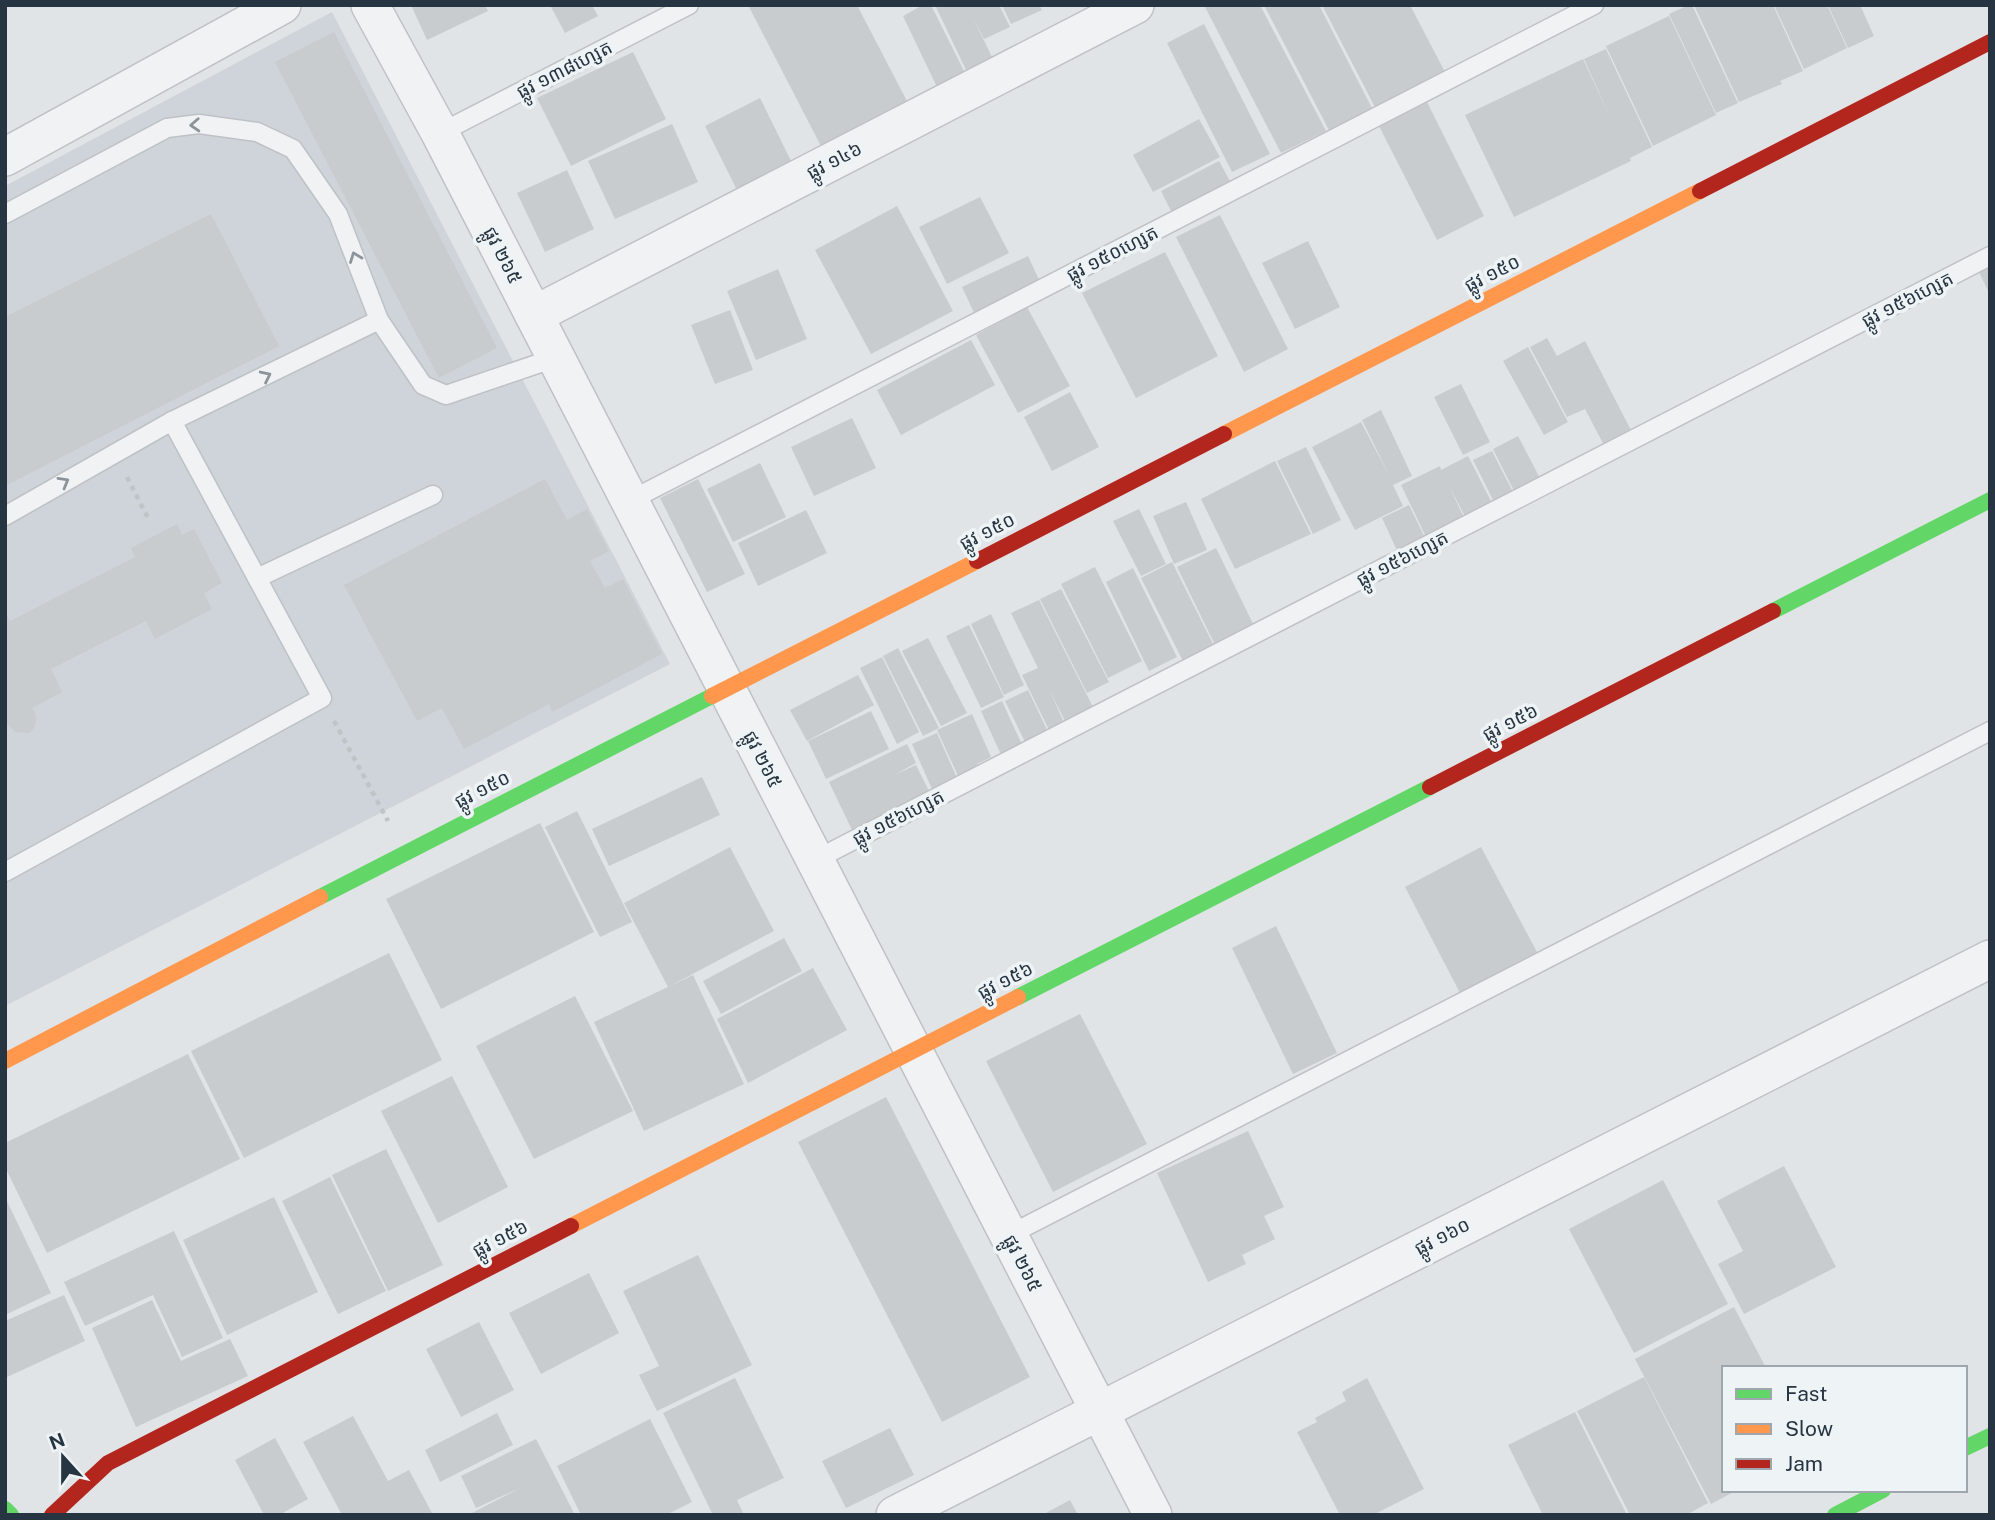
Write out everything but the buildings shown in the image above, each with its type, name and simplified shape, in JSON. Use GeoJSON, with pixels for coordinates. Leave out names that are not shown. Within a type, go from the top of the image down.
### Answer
{"type":"FeatureCollection","features":[{"type":"Feature","properties":{"kind":"street"},"geometry":{"type":"LineString","coordinates":[[5,157],[282,5]]}},
{"type":"Feature","properties":{"kind":"street","name":"ផ្លូវ ២៦៥"},"geometry":{"type":"LineString","coordinates":[[370,5],[440,133],[1153,1515]]}},
{"type":"Feature","properties":{"kind":"street","name":"ផ្លូវ ១៤៦"},"geometry":{"type":"LineString","coordinates":[[534,315],[1135,5]]}},
{"type":"Feature","properties":{"kind":"street","name":"ផ្លូវ ១៥០"},"geometry":{"type":"LineString","coordinates":[[5,1061],[726,688],[1990,42]]}},
{"type":"Feature","properties":{"kind":"street","name":"ផ្លូវ ១៥៦"},"geometry":{"type":"LineString","coordinates":[[52,1515],[108,1463],[1990,500]]}},
{"type":"Feature","properties":{"kind":"street","name":"ផ្លូវ ១៦០"},"geometry":{"type":"LineString","coordinates":[[895,1515],[1990,959]]}},
{"type":"Feature","properties":{"kind":"street"},"geometry":{"type":"LineString","coordinates":[[1967,1447],[1990,1436]]}},
{"type":"Feature","properties":{"kind":"street"},"geometry":{"type":"LineString","coordinates":[[1835,1515],[1879,1492]]}},
{"type":"Feature","properties":{"kind":"street"},"geometry":{"type":"LineString","coordinates":[[5,1509],[11,1515]]}},
{"type":"Feature","properties":{"kind":"lane","name":"ផ្លូវ ១៣៨ហ្សេត"},"geometry":{"type":"LineString","coordinates":[[440,133],[689,5]]}},
{"type":"Feature","properties":{"kind":"lane","name":"ផ្លូវ ១៥០ហ្សេត"},"geometry":{"type":"LineString","coordinates":[[629,500],[1594,5]]}},
{"type":"Feature","properties":{"kind":"lane"},"geometry":{"type":"LineString","coordinates":[[5,214],[167,128],[199,124],[257,132],[293,149],[338,214],[379,320],[423,385],[446,395],[555,358]]}},
{"type":"Feature","properties":{"kind":"lane","name":"ផ្លូវ ១៥៦ហ្សេត"},"geometry":{"type":"LineString","coordinates":[[815,860],[1990,256]]}},
{"type":"Feature","properties":{"kind":"lane"},"geometry":{"type":"LineString","coordinates":[[5,516],[172,421],[379,320]]}},
{"type":"Feature","properties":{"kind":"lane"},"geometry":{"type":"LineString","coordinates":[[5,872],[322,698],[172,421]]}},
{"type":"Feature","properties":{"kind":"lane"},"geometry":{"type":"LineString","coordinates":[[257,578],[433,495]]}},
{"type":"Feature","properties":{"kind":"lane"},"geometry":{"type":"LineString","coordinates":[[1009,1235],[1990,731]]}},
{"type":"Feature","properties":{"kind":"path"},"geometry":{"type":"LineString","coordinates":[[115,452],[149,520]]}},
{"type":"Feature","properties":{"kind":"path"},"geometry":{"type":"LineString","coordinates":[[322,698],[405,853]]}},
{"type":"Feature","properties":{"kind":"shaded area"},"geometry":{"type":"Polygon","coordinates":[[[332,12],[670,664],[5,1006],[5,186],[332,12]]]}},
{"type":"Feature","properties":{"kind":"traffic: fast"},"geometry":{"type":"LineString","coordinates":[[1773,611],[1990,500]]}},
{"type":"Feature","properties":{"kind":"traffic: fast"},"geometry":{"type":"LineString","coordinates":[[320,897],[712,696]]}},
{"type":"Feature","properties":{"kind":"traffic: fast"},"geometry":{"type":"LineString","coordinates":[[1018,997],[1430,787]]}},
{"type":"Feature","properties":{"kind":"traffic: fast"},"geometry":{"type":"LineString","coordinates":[[1967,1447],[1990,1436]]}},
{"type":"Feature","properties":{"kind":"traffic: fast"},"geometry":{"type":"LineString","coordinates":[[1835,1515],[1879,1492]]}},
{"type":"Feature","properties":{"kind":"traffic: fast"},"geometry":{"type":"LineString","coordinates":[[5,1509],[11,1515]]}},
{"type":"Feature","properties":{"kind":"traffic: slow"},"geometry":{"type":"LineString","coordinates":[[1224,434],[1700,191]]}},
{"type":"Feature","properties":{"kind":"traffic: slow"},"geometry":{"type":"LineString","coordinates":[[712,696],[977,561]]}},
{"type":"Feature","properties":{"kind":"traffic: slow"},"geometry":{"type":"LineString","coordinates":[[5,1061],[320,897]]}},
{"type":"Feature","properties":{"kind":"traffic: slow"},"geometry":{"type":"LineString","coordinates":[[571,1226],[1018,997]]}},
{"type":"Feature","properties":{"kind":"traffic: jam"},"geometry":{"type":"LineString","coordinates":[[1700,191],[1990,42]]}},
{"type":"Feature","properties":{"kind":"traffic: jam"},"geometry":{"type":"LineString","coordinates":[[977,561],[1224,434]]}},
{"type":"Feature","properties":{"kind":"traffic: jam"},"geometry":{"type":"LineString","coordinates":[[1430,787],[1773,611]]}},
{"type":"Feature","properties":{"kind":"traffic: jam"},"geometry":{"type":"LineString","coordinates":[[52,1515],[108,1463],[571,1226]]}}]}
